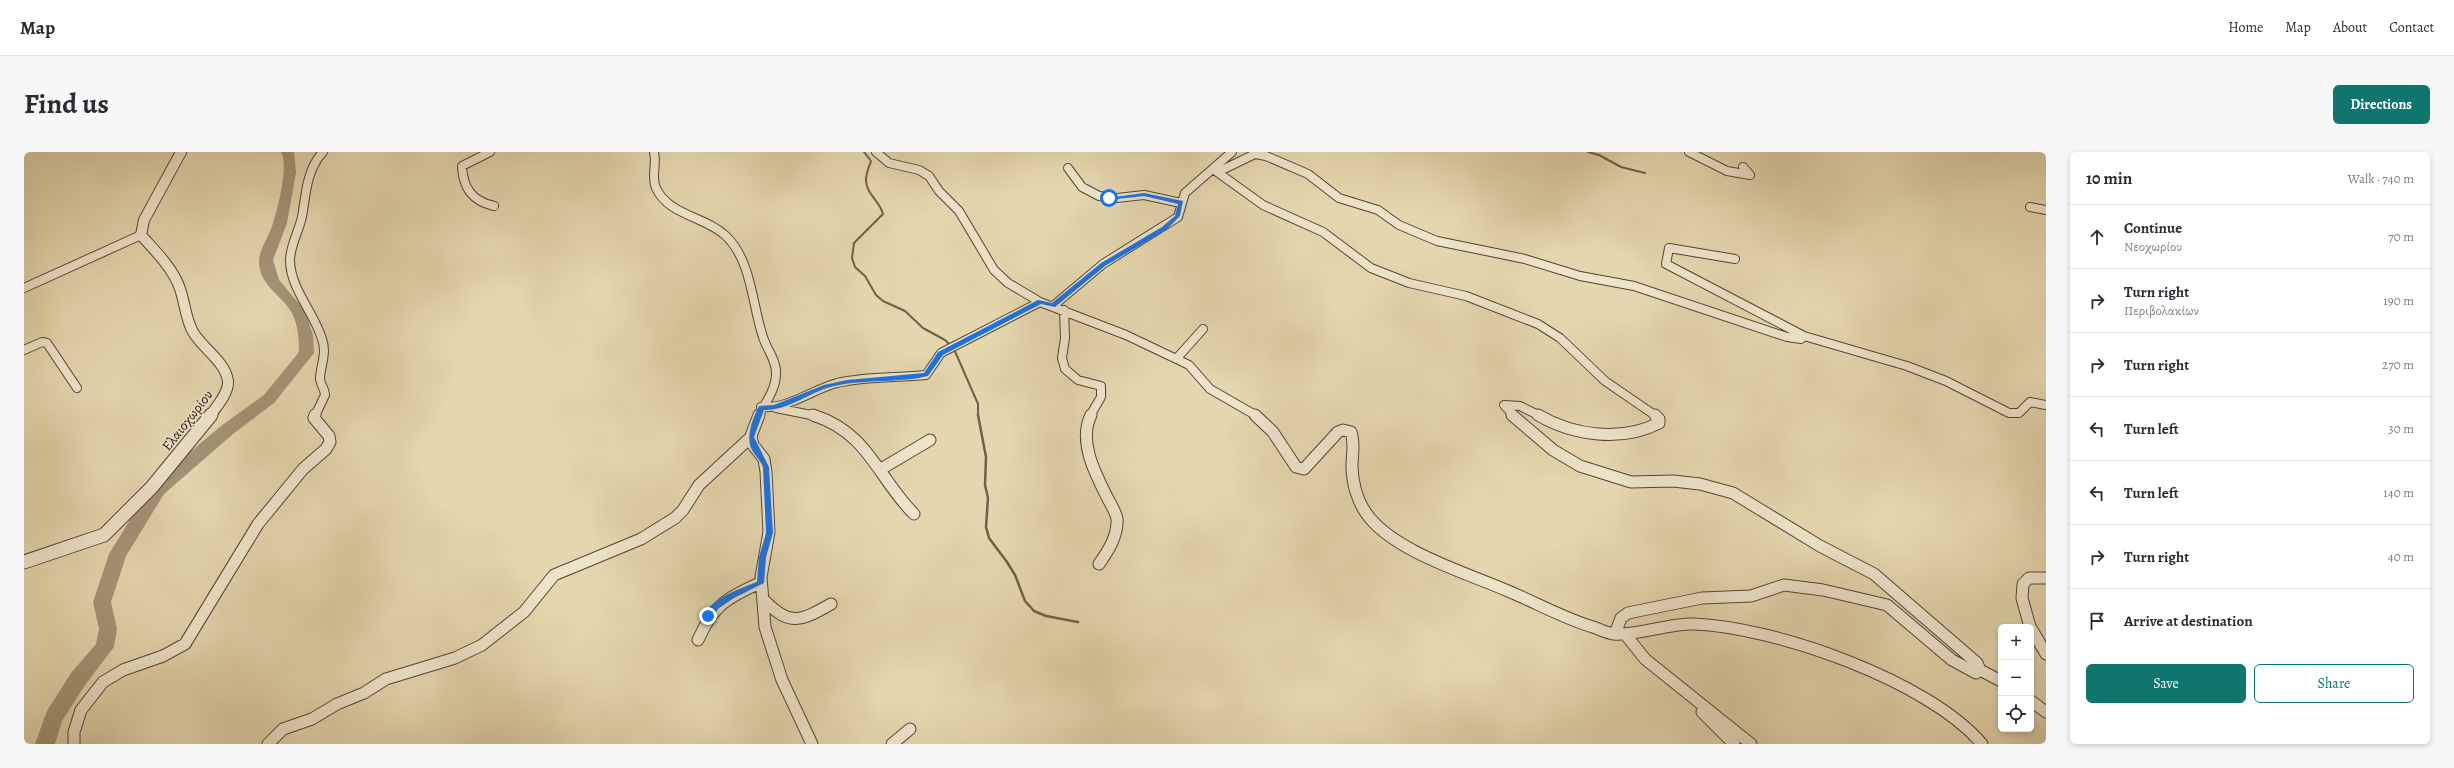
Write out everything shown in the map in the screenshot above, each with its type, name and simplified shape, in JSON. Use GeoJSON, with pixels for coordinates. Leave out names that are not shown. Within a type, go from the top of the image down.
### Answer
{"type":"FeatureCollection","features":[{"type":"Feature","properties":{"kind":"street"},"geometry":{"type":"LineString","coordinates":[[24,288],[141,235],[144,220],[181,152]]}},
{"type":"Feature","properties":{"kind":"street"},"geometry":{"type":"LineString","coordinates":[[74,744],[72,730],[78,712],[90,695],[121,670],[169,654],[185,644],[258,524],[303,469],[326,449],[330,442],[329,436],[314,418],[326,394],[326,389],[320,380],[326,351],[322,338],[292,278],[290,260],[294,238],[303,213],[304,195],[315,161],[323,152]]}},
{"type":"Feature","properties":{"kind":"street"},"geometry":{"type":"LineString","coordinates":[[490,152],[462,166],[462,175],[468,191],[473,199],[494,206]]}},
{"type":"Feature","properties":{"kind":"street"},"geometry":{"type":"LineString","coordinates":[[268,744],[284,729],[312,719],[337,704],[364,693],[386,679],[455,658],[482,645],[505,629],[524,612],[554,575],[596,559],[641,538],[675,518],[683,510],[699,485],[727,462],[751,437],[761,407],[773,388],[777,370],[763,338],[744,268],[735,247],[725,234],[682,212],[657,190],[654,180],[656,159],[654,152]]}},
{"type":"Feature","properties":{"kind":"street"},"geometry":{"type":"LineString","coordinates":[[876,152],[889,164],[919,170],[929,176],[939,191],[959,210],[978,246],[1000,277],[1040,302],[1126,335],[1189,365],[1210,389],[1260,418],[1273,432],[1296,467],[1308,467],[1338,432],[1343,430],[1351,432],[1354,442],[1352,468],[1356,493],[1366,513],[1381,530],[1436,563],[1508,591],[1578,623],[1620,634],[1692,624],[1710,624],[1818,651],[1870,671],[1909,690],[1961,723],[1982,744]]}},
{"type":"Feature","properties":{"kind":"street"},"geometry":{"type":"LineString","coordinates":[[1220,152],[1230,154]]}},
{"type":"Feature","properties":{"kind":"street"},"geometry":{"type":"LineString","coordinates":[[1689,152],[1722,168],[1745,176],[1750,175],[1743,167]]}},
{"type":"Feature","properties":{"kind":"street"},"geometry":{"type":"LineString","coordinates":[[1053,306],[1103,264],[1164,228],[1178,216],[1185,193],[1230,154]]}},
{"type":"Feature","properties":{"kind":"street"},"geometry":{"type":"LineString","coordinates":[[1213,169],[1224,169],[1256,154],[1266,156],[1304,172],[1339,198],[1378,210],[1399,225],[1437,241],[1468,249],[1525,259],[1580,276],[1634,286],[1787,337],[1801,338],[1804,336]]}},
{"type":"Feature","properties":{"kind":"street"},"geometry":{"type":"LineString","coordinates":[[1068,168],[1082,187],[1099,196],[1117,198],[1144,195],[1181,203]]}},
{"type":"Feature","properties":{"kind":"street"},"geometry":{"type":"LineString","coordinates":[[1213,169],[1263,204],[1323,232],[1371,268],[1409,283],[1466,296],[1538,324],[1560,338],[1604,381],[1641,404],[1659,419],[1659,422],[1653,426],[1631,434],[1601,434],[1546,419],[1515,405],[1504,405],[1510,414],[1553,450],[1580,466],[1621,479],[1644,482],[1660,481],[1700,484],[1733,493],[1787,524],[1820,546],[1874,574],[1977,663],[1980,670],[1998,679]]}},
{"type":"Feature","properties":{"kind":"street"},"geometry":{"type":"LineString","coordinates":[[2030,207],[2046,210]]}},
{"type":"Feature","properties":{"kind":"street","name":"Ελαιοχωρίου"},"geometry":{"type":"LineString","coordinates":[[24,562],[52,551],[94,540],[112,530],[187,445],[225,395],[228,384],[225,374],[193,333],[179,285],[164,258],[141,235]]}},
{"type":"Feature","properties":{"kind":"street"},"geometry":{"type":"LineString","coordinates":[[1735,259],[1669,248],[1667,251],[1666,264],[1670,268],[1766,318],[1796,330],[1804,336],[1921,371],[2010,413],[2019,413],[2030,402],[2046,405]]}},
{"type":"Feature","properties":{"kind":"street"},"geometry":{"type":"LineString","coordinates":[[774,408],[826,386],[847,382],[926,375],[940,354],[952,346],[1002,324],[1040,302]]}},
{"type":"Feature","properties":{"kind":"street"},"geometry":{"type":"LineString","coordinates":[[1064,310],[1066,338],[1062,358],[1065,369],[1078,380],[1101,386],[1103,393],[1089,416],[1086,439],[1096,474],[1117,517],[1118,525],[1114,540],[1099,564]]}},
{"type":"Feature","properties":{"kind":"street"},"geometry":{"type":"LineString","coordinates":[[1177,358],[1203,329]]}},
{"type":"Feature","properties":{"kind":"street"},"geometry":{"type":"LineString","coordinates":[[24,350],[42,342],[47,343],[77,388]]}},
{"type":"Feature","properties":{"kind":"street"},"geometry":{"type":"LineString","coordinates":[[761,407],[809,413],[834,421],[847,429],[881,469],[900,501],[914,514]]}},
{"type":"Feature","properties":{"kind":"street"},"geometry":{"type":"LineString","coordinates":[[751,437],[755,449],[762,456],[766,467],[769,533],[762,557],[760,583],[764,600],[768,639],[791,704],[812,744]]}},
{"type":"Feature","properties":{"kind":"street"},"geometry":{"type":"LineString","coordinates":[[881,469],[930,440]]}},
{"type":"Feature","properties":{"kind":"street"},"geometry":{"type":"LineString","coordinates":[[2030,624],[2022,598],[2023,584],[2029,578],[2046,578]]}},
{"type":"Feature","properties":{"kind":"street"},"geometry":{"type":"LineString","coordinates":[[698,640],[708,616],[716,605],[731,596],[760,583]]}},
{"type":"Feature","properties":{"kind":"street"},"geometry":{"type":"LineString","coordinates":[[1751,744],[1645,659],[1620,634],[1621,618],[1628,613],[1702,598],[1732,599],[1753,596],[1787,584],[1802,585],[1885,604],[1902,615],[1939,648],[1968,670],[1976,673],[1980,670]]}},
{"type":"Feature","properties":{"kind":"street"},"geometry":{"type":"LineString","coordinates":[[764,600],[777,614],[792,621],[802,619],[831,604]]}},
{"type":"Feature","properties":{"kind":"street"},"geometry":{"type":"LineString","coordinates":[[2034,633],[2046,654]]}},
{"type":"Feature","properties":{"kind":"street"},"geometry":{"type":"LineString","coordinates":[[1694,699],[1697,707],[1734,744]]}},
{"type":"Feature","properties":{"kind":"street"},"geometry":{"type":"LineString","coordinates":[[2034,703],[2046,712]]}},
{"type":"Feature","properties":{"kind":"street"},"geometry":{"type":"LineString","coordinates":[[892,744],[910,729]]}},
{"type":"Feature","properties":{"kind":"waterway"},"geometry":{"type":"LineString","coordinates":[[45,744],[54,717],[78,679],[105,647],[108,629],[102,602],[118,554],[158,489],[227,430],[269,399],[307,353],[306,335],[298,311],[272,282],[266,260],[280,223],[290,172],[290,155],[287,152]]}},
{"type":"Feature","properties":{"kind":"waterway"},"geometry":{"type":"LineString","coordinates":[[864,152],[871,161],[866,175],[868,189],[879,205],[883,214],[854,243],[852,258],[855,267],[865,276],[876,295],[883,301],[905,311],[923,328],[945,340],[954,349],[978,404],[978,415]]}},
{"type":"Feature","properties":{"kind":"waterway"},"geometry":{"type":"LineString","coordinates":[[1588,152],[1599,155],[1621,167],[1645,173]]}},
{"type":"Feature","properties":{"kind":"waterway"},"geometry":{"type":"LineString","coordinates":[[978,415],[986,457],[985,485],[988,498],[986,527],[989,538],[1007,562],[1015,575],[1025,601],[1034,611],[1046,616],[1078,622]]}},
{"type":"Feature","properties":{"kind":"route"},"geometry":{"type":"LineString","coordinates":[[708,616],[716,605],[731,596],[760,583],[762,557],[769,533],[766,467],[762,456],[755,449],[751,437],[761,407],[774,408],[826,386],[847,382],[926,375],[930,372],[940,354],[954,345],[1002,324],[1040,302],[1053,306],[1103,264],[1171,223],[1178,216],[1181,203],[1144,195],[1109,198]]}}]}
